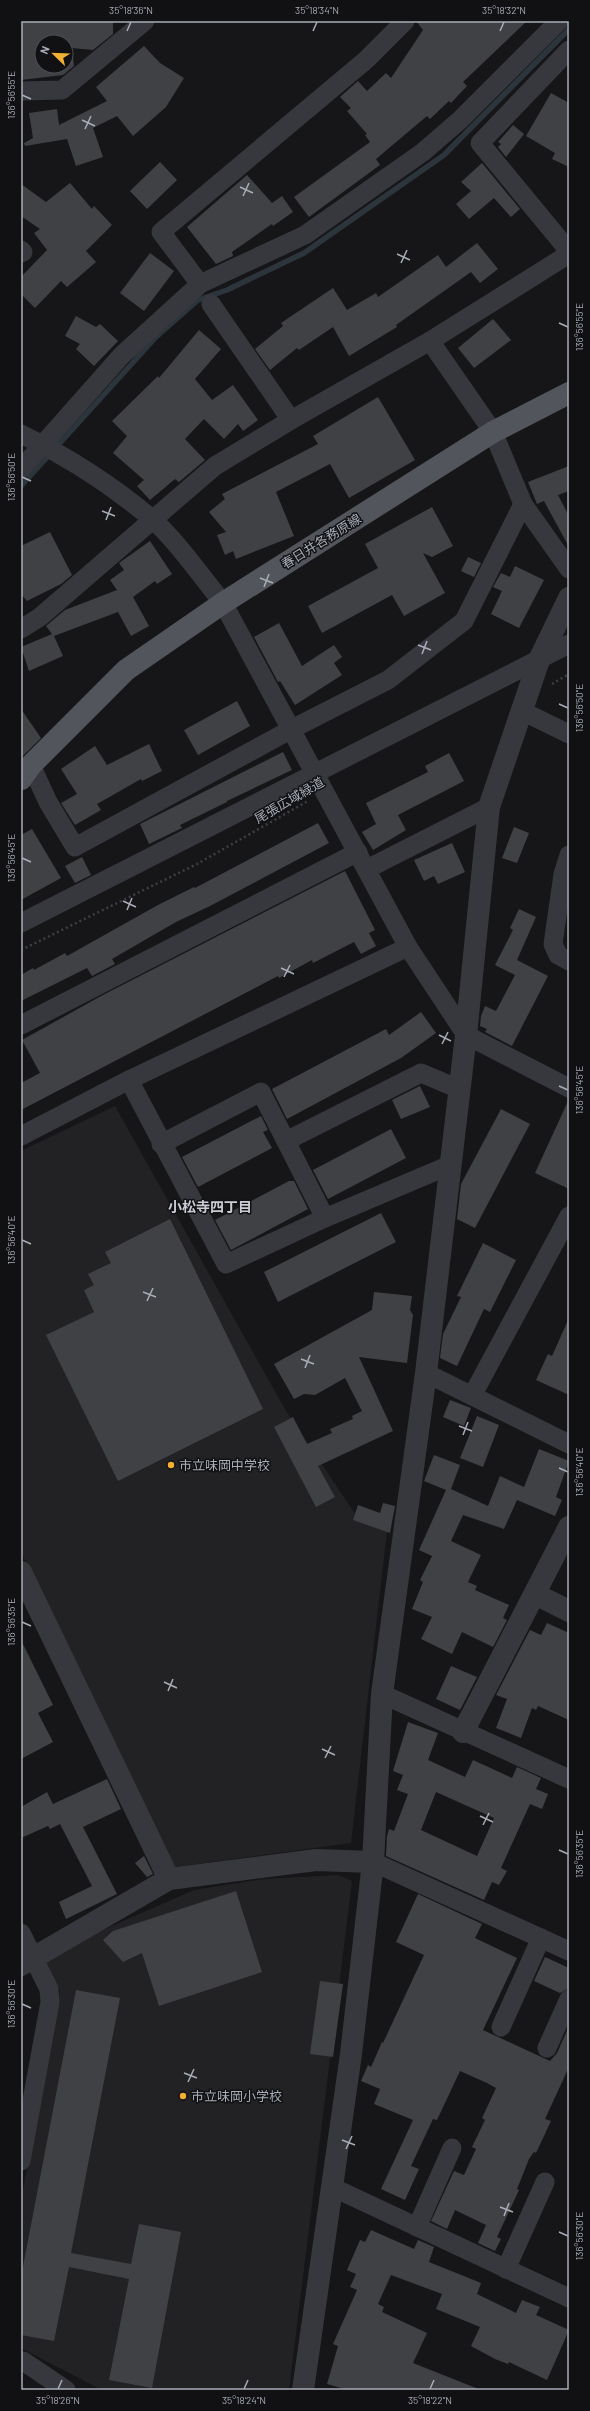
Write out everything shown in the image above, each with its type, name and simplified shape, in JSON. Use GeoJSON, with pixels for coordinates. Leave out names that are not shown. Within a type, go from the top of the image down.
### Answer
{"type":"FeatureCollection","features":[{"type":"Feature","properties":{"kind":"main road","name":"春日井各務原線"},"geometry":{"type":"LineString","coordinates":[[26,772],[126,670],[223,603],[493,432],[569,393]]}},
{"type":"Feature","properties":{"kind":"street"},"geometry":{"type":"LineString","coordinates":[[21,91],[62,90],[145,21]]}},
{"type":"Feature","properties":{"kind":"street"},"geometry":{"type":"LineString","coordinates":[[200,284],[161,232],[366,60],[405,21]]}},
{"type":"Feature","properties":{"kind":"street"},"geometry":{"type":"LineString","coordinates":[[21,469],[44,445],[122,355],[200,284],[305,236],[423,152],[460,120],[559,21]]}},
{"type":"Feature","properties":{"kind":"street"},"geometry":{"type":"LineString","coordinates":[[569,50],[480,143],[569,251]]}},
{"type":"Feature","properties":{"kind":"street"},"geometry":{"type":"LineString","coordinates":[[21,250],[23,252],[21,253]]}},
{"type":"Feature","properties":{"kind":"street"},"geometry":{"type":"LineString","coordinates":[[21,629],[40,618],[215,466],[291,420],[430,342],[569,254]]}},
{"type":"Feature","properties":{"kind":"street"},"geometry":{"type":"LineString","coordinates":[[211,304],[291,420]]}},
{"type":"Feature","properties":{"kind":"street"},"geometry":{"type":"LineString","coordinates":[[430,342],[493,432],[523,504],[569,569]]}},
{"type":"Feature","properties":{"kind":"street"},"geometry":{"type":"LineString","coordinates":[[21,434],[44,445],[104,482],[153,520],[223,603],[408,947],[466,1035],[569,1088]]}},
{"type":"Feature","properties":{"kind":"street"},"geometry":{"type":"LineString","coordinates":[[26,772],[48,802],[75,847],[290,730],[388,680],[464,621],[523,504]]}},
{"type":"Feature","properties":{"kind":"street"},"geometry":{"type":"LineString","coordinates":[[303,2390],[350,2054],[373,1862],[382,1694],[426,1373],[466,1035],[489,807],[539,660],[569,598]]}},
{"type":"Feature","properties":{"kind":"street"},"geometry":{"type":"LineString","coordinates":[[21,923],[569,644]]}},
{"type":"Feature","properties":{"kind":"street"},"geometry":{"type":"LineString","coordinates":[[522,711],[569,734]]}},
{"type":"Feature","properties":{"kind":"street"},"geometry":{"type":"LineString","coordinates":[[367,869],[489,807]]}},
{"type":"Feature","properties":{"kind":"street"},"geometry":{"type":"LineString","coordinates":[[21,1025],[358,852]]}},
{"type":"Feature","properties":{"kind":"street"},"geometry":{"type":"LineString","coordinates":[[569,855],[563,874],[553,944],[558,955],[569,961]]}},
{"type":"Feature","properties":{"kind":"street"},"geometry":{"type":"LineString","coordinates":[[21,1136],[129,1080],[408,947]]}},
{"type":"Feature","properties":{"kind":"street"},"geometry":{"type":"LineString","coordinates":[[286,1141],[421,1073],[459,1089]]}},
{"type":"Feature","properties":{"kind":"street"},"geometry":{"type":"LineString","coordinates":[[129,1080],[161,1144],[226,1264],[324,1218],[450,1165]]}},
{"type":"Feature","properties":{"kind":"street"},"geometry":{"type":"LineString","coordinates":[[161,1144],[261,1092],[324,1218]]}},
{"type":"Feature","properties":{"kind":"street"},"geometry":{"type":"LineString","coordinates":[[472,1396],[569,1216]]}},
{"type":"Feature","properties":{"kind":"street"},"geometry":{"type":"LineString","coordinates":[[426,1373],[569,1444]]}},
{"type":"Feature","properties":{"kind":"street"},"geometry":{"type":"LineString","coordinates":[[463,1732],[569,1527]]}},
{"type":"Feature","properties":{"kind":"street"},"geometry":{"type":"LineString","coordinates":[[21,1572],[169,1879]]}},
{"type":"Feature","properties":{"kind":"street"},"geometry":{"type":"LineString","coordinates":[[535,1594],[569,1611]]}},
{"type":"Feature","properties":{"kind":"street"},"geometry":{"type":"LineString","coordinates":[[382,1694],[569,1779]]}},
{"type":"Feature","properties":{"kind":"street"},"geometry":{"type":"LineString","coordinates":[[27,1961],[169,1879],[270,1864],[316,1860],[373,1862],[569,1951]]}},
{"type":"Feature","properties":{"kind":"street"},"geometry":{"type":"LineString","coordinates":[[21,1933],[27,1961],[49,1989],[50,2002],[21,2161]]}},
{"type":"Feature","properties":{"kind":"street"},"geometry":{"type":"LineString","coordinates":[[501,2027],[541,1938]]}},
{"type":"Feature","properties":{"kind":"street"},"geometry":{"type":"LineString","coordinates":[[546,2048],[569,1999]]}},
{"type":"Feature","properties":{"kind":"street"},"geometry":{"type":"LineString","coordinates":[[417,2227],[452,2148]]}},
{"type":"Feature","properties":{"kind":"street"},"geometry":{"type":"LineString","coordinates":[[506,2269],[545,2182]]}},
{"type":"Feature","properties":{"kind":"street"},"geometry":{"type":"LineString","coordinates":[[332,2188],[569,2298]]}},
{"type":"Feature","properties":{"kind":"street"},"geometry":{"type":"LineString","coordinates":[[22,2362],[66,2390]]}},
{"type":"Feature","properties":{"kind":"path"},"geometry":{"type":"LineString","coordinates":[[529,687],[545,688],[569,674]]}},
{"type":"Feature","properties":{"kind":"path","name":"尾張広域緑道"},"geometry":{"type":"LineString","coordinates":[[21,950],[197,864],[324,791]]}},
{"type":"Feature","properties":{"kind":"shaded area","name":"市立味岡中学校"},"geometry":{"type":"Polygon","coordinates":[[[115,1106],[286,1411],[358,1518],[388,1523],[351,1843],[174,1867],[21,1552],[21,1151],[115,1106]]]}},
{"type":"Feature","properties":{"kind":"shaded area","name":"市立味岡小学校"},"geometry":{"type":"Polygon","coordinates":[[[338,1875],[352,1881],[289,2390],[106,2390],[98,2388],[21,2348],[21,2200],[60,1991],[44,1963],[96,1933],[194,1890],[264,1879],[338,1875]]]}},
{"type":"Feature","properties":{"kind":"building"},"geometry":{"type":"Polygon","coordinates":[[[21,21],[113,21],[113,34],[93,50],[74,48],[74,34],[34,34],[34,74],[64,74],[21,80],[21,21]]]}},
{"type":"Feature","properties":{"kind":"building"},"geometry":{"type":"Polygon","coordinates":[[[416,21],[527,21],[463,82],[467,86],[451,103],[449,101],[430,119],[427,116],[376,159],[380,165],[309,217],[294,197],[370,142],[365,135],[367,134],[347,111],[351,108],[340,97],[358,81],[367,91],[386,73],[391,78],[423,30],[416,21]]]}},
{"type":"Feature","properties":{"kind":"building"},"geometry":{"type":"Polygon","coordinates":[[[144,46],[160,63],[184,78],[166,107],[133,136],[117,116],[93,128],[103,157],[76,166],[67,139],[25,146],[24,143],[33,138],[29,113],[57,109],[59,125],[107,101],[96,87],[144,46]]]}},
{"type":"Feature","properties":{"kind":"building"},"geometry":{"type":"Polygon","coordinates":[[[551,93],[569,103],[569,167],[552,159],[555,153],[526,136],[551,93]]]}},
{"type":"Feature","properties":{"kind":"building"},"geometry":{"type":"Polygon","coordinates":[[[513,125],[524,134],[506,157],[498,147],[501,144],[498,142],[513,125]]]}},
{"type":"Feature","properties":{"kind":"building"},"geometry":{"type":"Polygon","coordinates":[[[160,162],[177,180],[147,209],[130,191],[160,162]]]}},
{"type":"Feature","properties":{"kind":"building"},"geometry":{"type":"Polygon","coordinates":[[[482,163],[520,209],[511,217],[494,198],[469,219],[456,204],[471,191],[461,182],[482,163]]]}},
{"type":"Feature","properties":{"kind":"building"},"geometry":{"type":"Polygon","coordinates":[[[247,175],[272,203],[282,196],[293,212],[273,226],[272,224],[232,252],[233,256],[216,264],[187,227],[247,175]]]}},
{"type":"Feature","properties":{"kind":"building"},"geometry":{"type":"Polygon","coordinates":[[[70,183],[92,209],[94,206],[112,225],[86,251],[96,262],[67,287],[61,281],[35,308],[21,294],[21,277],[47,250],[34,233],[40,229],[21,216],[21,184],[46,202],[70,183]]]}},
{"type":"Feature","properties":{"kind":"building"},"geometry":{"type":"Polygon","coordinates":[[[477,243],[498,269],[480,283],[471,272],[396,325],[397,327],[349,356],[333,327],[299,350],[297,348],[270,370],[255,349],[283,326],[281,323],[333,288],[347,310],[376,293],[378,297],[438,255],[446,267],[477,243]]]}},
{"type":"Feature","properties":{"kind":"building"},"geometry":{"type":"Polygon","coordinates":[[[150,253],[174,271],[144,311],[120,293],[150,253]]]}},
{"type":"Feature","properties":{"kind":"building"},"geometry":{"type":"Polygon","coordinates":[[[76,316],[96,327],[100,324],[118,341],[94,366],[76,349],[80,344],[65,336],[76,316]]]}},
{"type":"Feature","properties":{"kind":"building"},"geometry":{"type":"Polygon","coordinates":[[[493,319],[511,340],[474,368],[458,348],[493,319]]]}},
{"type":"Feature","properties":{"kind":"building"},"geometry":{"type":"Polygon","coordinates":[[[199,330],[221,349],[195,379],[212,400],[233,385],[258,420],[243,431],[238,424],[224,439],[204,419],[185,439],[205,460],[179,482],[175,479],[150,500],[137,486],[144,480],[113,453],[127,436],[112,421],[158,376],[159,378],[199,330]]]}},
{"type":"Feature","properties":{"kind":"building"},"geometry":{"type":"Polygon","coordinates":[[[378,397],[415,460],[349,498],[330,464],[276,492],[294,536],[236,559],[233,551],[225,555],[217,535],[226,532],[209,512],[225,499],[222,494],[318,444],[313,436],[378,397]]]}},
{"type":"Feature","properties":{"kind":"building"},"geometry":{"type":"Polygon","coordinates":[[[569,466],[569,491],[558,495],[569,516],[569,547],[544,501],[537,504],[528,482],[569,466]]]}},
{"type":"Feature","properties":{"kind":"building"},"geometry":{"type":"Polygon","coordinates":[[[432,507],[453,546],[432,557],[423,553],[445,593],[404,616],[392,595],[322,633],[308,606],[378,568],[365,544],[432,507]]]}},
{"type":"Feature","properties":{"kind":"building"},"geometry":{"type":"Polygon","coordinates":[[[50,532],[72,575],[61,584],[27,601],[21,594],[21,546],[50,532]]]}},
{"type":"Feature","properties":{"kind":"building"},"geometry":{"type":"Polygon","coordinates":[[[150,541],[172,574],[157,584],[155,581],[133,597],[149,626],[131,636],[118,612],[54,636],[63,656],[29,671],[21,647],[52,634],[46,626],[65,610],[117,590],[110,580],[124,570],[119,563],[150,541]]]}},
{"type":"Feature","properties":{"kind":"building"},"geometry":{"type":"Polygon","coordinates":[[[468,557],[481,563],[474,577],[461,571],[468,557]]]}},
{"type":"Feature","properties":{"kind":"building"},"geometry":{"type":"Polygon","coordinates":[[[515,566],[544,580],[519,628],[491,614],[502,591],[493,587],[501,573],[510,577],[515,566]]]}},
{"type":"Feature","properties":{"kind":"building"},"geometry":{"type":"Polygon","coordinates":[[[279,623],[302,666],[334,645],[342,657],[334,663],[342,675],[295,705],[280,681],[278,682],[254,637],[279,623]]]}},
{"type":"Feature","properties":{"kind":"building"},"geometry":{"type":"Polygon","coordinates":[[[237,701],[250,726],[198,755],[184,730],[237,701]]]}},
{"type":"Feature","properties":{"kind":"building"},"geometry":{"type":"Polygon","coordinates":[[[21,709],[41,738],[21,758],[21,709]]]}},
{"type":"Feature","properties":{"kind":"building"},"geometry":{"type":"Polygon","coordinates":[[[149,744],[162,771],[142,781],[141,779],[97,804],[101,810],[75,825],[61,803],[77,794],[61,769],[95,746],[107,765],[149,744]]]}},
{"type":"Feature","properties":{"kind":"building"},"geometry":{"type":"Polygon","coordinates":[[[283,752],[292,770],[180,825],[182,828],[149,844],[140,824],[283,752]]]}},
{"type":"Feature","properties":{"kind":"building"},"geometry":{"type":"Polygon","coordinates":[[[449,753],[464,781],[398,815],[406,830],[373,850],[362,832],[376,824],[366,803],[428,772],[425,766],[449,753]]]}},
{"type":"Feature","properties":{"kind":"building"},"geometry":{"type":"Polygon","coordinates":[[[318,823],[329,843],[210,906],[176,922],[112,959],[115,964],[92,976],[87,968],[21,1001],[21,975],[33,968],[34,970],[65,953],[67,956],[158,905],[194,887],[195,888],[318,823]]]}},
{"type":"Feature","properties":{"kind":"building"},"geometry":{"type":"Polygon","coordinates":[[[514,827],[529,833],[517,863],[502,858],[514,827]]]}},
{"type":"Feature","properties":{"kind":"building"},"geometry":{"type":"Polygon","coordinates":[[[32,829],[61,878],[21,900],[21,835],[32,829]]]}},
{"type":"Feature","properties":{"kind":"building"},"geometry":{"type":"Polygon","coordinates":[[[452,843],[465,872],[438,884],[434,876],[424,881],[414,860],[452,843]]]}},
{"type":"Feature","properties":{"kind":"building"},"geometry":{"type":"Polygon","coordinates":[[[82,857],[91,875],[75,883],[65,866],[82,857]]]}},
{"type":"Feature","properties":{"kind":"building"},"geometry":{"type":"Polygon","coordinates":[[[345,871],[375,930],[369,933],[376,946],[361,954],[354,942],[313,963],[312,960],[279,978],[278,976],[21,1110],[21,1083],[40,1073],[22,1040],[101,996],[345,871]]]}},
{"type":"Feature","properties":{"kind":"building"},"geometry":{"type":"Polygon","coordinates":[[[519,909],[536,917],[517,960],[548,976],[512,1046],[485,1032],[487,1029],[480,1026],[481,1016],[485,1006],[496,1011],[515,975],[495,965],[513,930],[510,928],[519,909]]]}},
{"type":"Feature","properties":{"kind":"building"},"geometry":{"type":"Polygon","coordinates":[[[421,1012],[436,1033],[401,1058],[287,1119],[272,1089],[386,1029],[389,1035],[421,1012]]]}},
{"type":"Feature","properties":{"kind":"building"},"geometry":{"type":"Polygon","coordinates":[[[420,1086],[430,1107],[401,1119],[392,1100],[420,1086]]]}},
{"type":"Feature","properties":{"kind":"building"},"geometry":{"type":"Polygon","coordinates":[[[569,1099],[569,1189],[535,1173],[569,1099]]]}},
{"type":"Feature","properties":{"kind":"building"},"geometry":{"type":"Polygon","coordinates":[[[501,1109],[530,1124],[475,1228],[457,1219],[461,1184],[501,1109]]]}},
{"type":"Feature","properties":{"kind":"building"},"geometry":{"type":"Polygon","coordinates":[[[261,1116],[268,1130],[263,1132],[272,1148],[198,1187],[182,1157],[261,1116]]]}},
{"type":"Feature","properties":{"kind":"building"},"geometry":{"type":"Polygon","coordinates":[[[391,1129],[406,1158],[328,1199],[313,1170],[391,1129]]]}},
{"type":"Feature","properties":{"kind":"building"},"geometry":{"type":"Polygon","coordinates":[[[289,1181],[294,1181],[308,1209],[231,1250],[215,1220],[289,1181]]]}},
{"type":"Feature","properties":{"kind":"building"},"geometry":{"type":"Polygon","coordinates":[[[381,1213],[396,1242],[278,1302],[264,1272],[381,1213]]]}},
{"type":"Feature","properties":{"kind":"building"},"geometry":{"type":"Polygon","coordinates":[[[170,1219],[263,1409],[118,1481],[46,1335],[94,1312],[84,1290],[94,1285],[88,1274],[111,1263],[105,1252],[170,1219]]]}},
{"type":"Feature","properties":{"kind":"building"},"geometry":{"type":"Polygon","coordinates":[[[483,1243],[516,1260],[490,1312],[484,1309],[457,1366],[440,1358],[443,1334],[461,1297],[457,1296],[483,1243]]]}},
{"type":"Feature","properties":{"kind":"building"},"geometry":{"type":"Polygon","coordinates":[[[374,1292],[412,1296],[410,1310],[413,1315],[407,1363],[359,1357],[393,1431],[318,1466],[335,1497],[316,1507],[274,1427],[293,1417],[307,1444],[332,1433],[330,1429],[353,1419],[352,1416],[362,1411],[345,1378],[315,1395],[304,1394],[294,1399],[274,1364],[372,1310],[374,1292]]]}},
{"type":"Feature","properties":{"kind":"building"},"geometry":{"type":"Polygon","coordinates":[[[569,1318],[569,1395],[536,1380],[548,1354],[552,1356],[569,1318]]]}},
{"type":"Feature","properties":{"kind":"building"},"geometry":{"type":"Polygon","coordinates":[[[450,1400],[471,1408],[464,1426],[443,1417],[450,1400]]]}},
{"type":"Feature","properties":{"kind":"building"},"geometry":{"type":"Polygon","coordinates":[[[477,1416],[499,1425],[483,1467],[460,1458],[477,1416]]]}},
{"type":"Feature","properties":{"kind":"building"},"geometry":{"type":"Polygon","coordinates":[[[539,1449],[569,1461],[556,1497],[562,1500],[555,1516],[517,1500],[504,1529],[463,1515],[451,1541],[481,1555],[468,1582],[477,1586],[475,1590],[509,1605],[503,1618],[507,1620],[493,1647],[462,1632],[452,1654],[421,1639],[432,1617],[412,1609],[423,1582],[420,1580],[432,1556],[419,1550],[446,1490],[424,1481],[434,1455],[460,1465],[451,1489],[488,1506],[500,1476],[524,1487],[539,1449]]]}},
{"type":"Feature","properties":{"kind":"building"},"geometry":{"type":"Polygon","coordinates":[[[383,1503],[395,1506],[390,1533],[353,1520],[358,1505],[380,1513],[383,1503]]]}},
{"type":"Feature","properties":{"kind":"building"},"geometry":{"type":"Polygon","coordinates":[[[547,1623],[569,1633],[569,1720],[538,1706],[536,1710],[532,1708],[521,1738],[496,1728],[507,1699],[496,1695],[530,1630],[541,1635],[547,1623]]]}},
{"type":"Feature","properties":{"kind":"building"},"geometry":{"type":"Polygon","coordinates":[[[21,1640],[53,1705],[38,1713],[53,1742],[21,1759],[21,1640]]]}},
{"type":"Feature","properties":{"kind":"building"},"geometry":{"type":"Polygon","coordinates":[[[451,1666],[477,1677],[460,1710],[436,1699],[451,1666]]]}},
{"type":"Feature","properties":{"kind":"building"},"geometry":{"type":"Polygon","coordinates":[[[408,1722],[438,1733],[428,1760],[465,1777],[473,1760],[512,1778],[517,1767],[541,1778],[536,1789],[548,1794],[542,1809],[530,1804],[501,1868],[507,1871],[499,1885],[492,1882],[484,1900],[386,1856],[387,1836],[389,1829],[394,1831],[408,1794],[397,1790],[403,1775],[393,1771],[408,1722]],[[436,1792],[421,1830],[477,1856],[494,1818],[436,1792]]]}},
{"type":"Feature","properties":{"kind":"building"},"geometry":{"type":"Polygon","coordinates":[[[107,1779],[121,1809],[83,1827],[117,1894],[66,1919],[59,1902],[92,1886],[60,1824],[50,1829],[48,1826],[21,1838],[21,1807],[47,1792],[53,1804],[107,1779]]]}},
{"type":"Feature","properties":{"kind":"building"},"geometry":{"type":"Polygon","coordinates":[[[144,1856],[153,1874],[147,1877],[135,1863],[144,1856]]]}},
{"type":"Feature","properties":{"kind":"building"},"geometry":{"type":"Polygon","coordinates":[[[236,1891],[262,1972],[159,2006],[142,1953],[123,1962],[103,1940],[113,1931],[236,1891]]]}},
{"type":"Feature","properties":{"kind":"building"},"geometry":{"type":"Polygon","coordinates":[[[418,1894],[482,1924],[475,1938],[517,1958],[483,2030],[550,2061],[557,2053],[569,2026],[569,2067],[545,2119],[551,2121],[536,2153],[534,2152],[529,2159],[517,2189],[519,2190],[497,2237],[501,2239],[495,2251],[478,2243],[486,2225],[455,2210],[447,2229],[431,2221],[454,2171],[464,2175],[476,2149],[472,2147],[485,2120],[482,2118],[496,2088],[487,2083],[460,2071],[437,2120],[433,2119],[411,2166],[419,2169],[405,2200],[381,2189],[413,2120],[374,2104],[380,2089],[361,2081],[368,2065],[371,2067],[382,2042],[383,2043],[424,1955],[396,1942],[418,1894]]]}},
{"type":"Feature","properties":{"kind":"building"},"geometry":{"type":"Polygon","coordinates":[[[545,1957],[569,1968],[569,1988],[560,1993],[534,1981],[545,1957]]]}},
{"type":"Feature","properties":{"kind":"building"},"geometry":{"type":"Polygon","coordinates":[[[320,1981],[343,1984],[333,2057],[310,2054],[320,1981]]]}},
{"type":"Feature","properties":{"kind":"building"},"geometry":{"type":"Polygon","coordinates":[[[76,1990],[120,1998],[71,2253],[131,2264],[139,2224],[181,2232],[152,2388],[109,2380],[129,2279],[69,2267],[54,2341],[21,2335],[21,2277],[76,1990]]]}},
{"type":"Feature","properties":{"kind":"building"},"geometry":{"type":"Polygon","coordinates":[[[371,2230],[414,2249],[418,2240],[434,2247],[429,2262],[481,2283],[477,2294],[516,2313],[522,2300],[540,2307],[536,2315],[569,2330],[547,2380],[509,2362],[508,2364],[495,2359],[471,2346],[480,2327],[436,2309],[442,2294],[391,2275],[378,2304],[384,2307],[382,2312],[427,2333],[413,2363],[481,2390],[348,2390],[327,2384],[338,2346],[333,2344],[357,2290],[350,2287],[356,2274],[347,2270],[360,2240],[365,2242],[371,2230]]]}},
{"type":"Feature","properties":{"kind":"waterway"},"geometry":{"type":"LineString","coordinates":[[21,486],[156,337],[198,300],[227,290],[304,253],[444,155],[569,29]]}},
{"type":"Feature","properties":{"kind":"place","name":"市立味岡中学校"},"geometry":{"type":"Point","coordinates":[171,1465]}},
{"type":"Feature","properties":{"kind":"place","name":"市立味岡小学校"},"geometry":{"type":"Point","coordinates":[183,2096]}},
{"type":"Feature","properties":{"kind":"district","name":"小松寺四丁目"},"geometry":{"type":"Point","coordinates":[210,1206]}}]}
